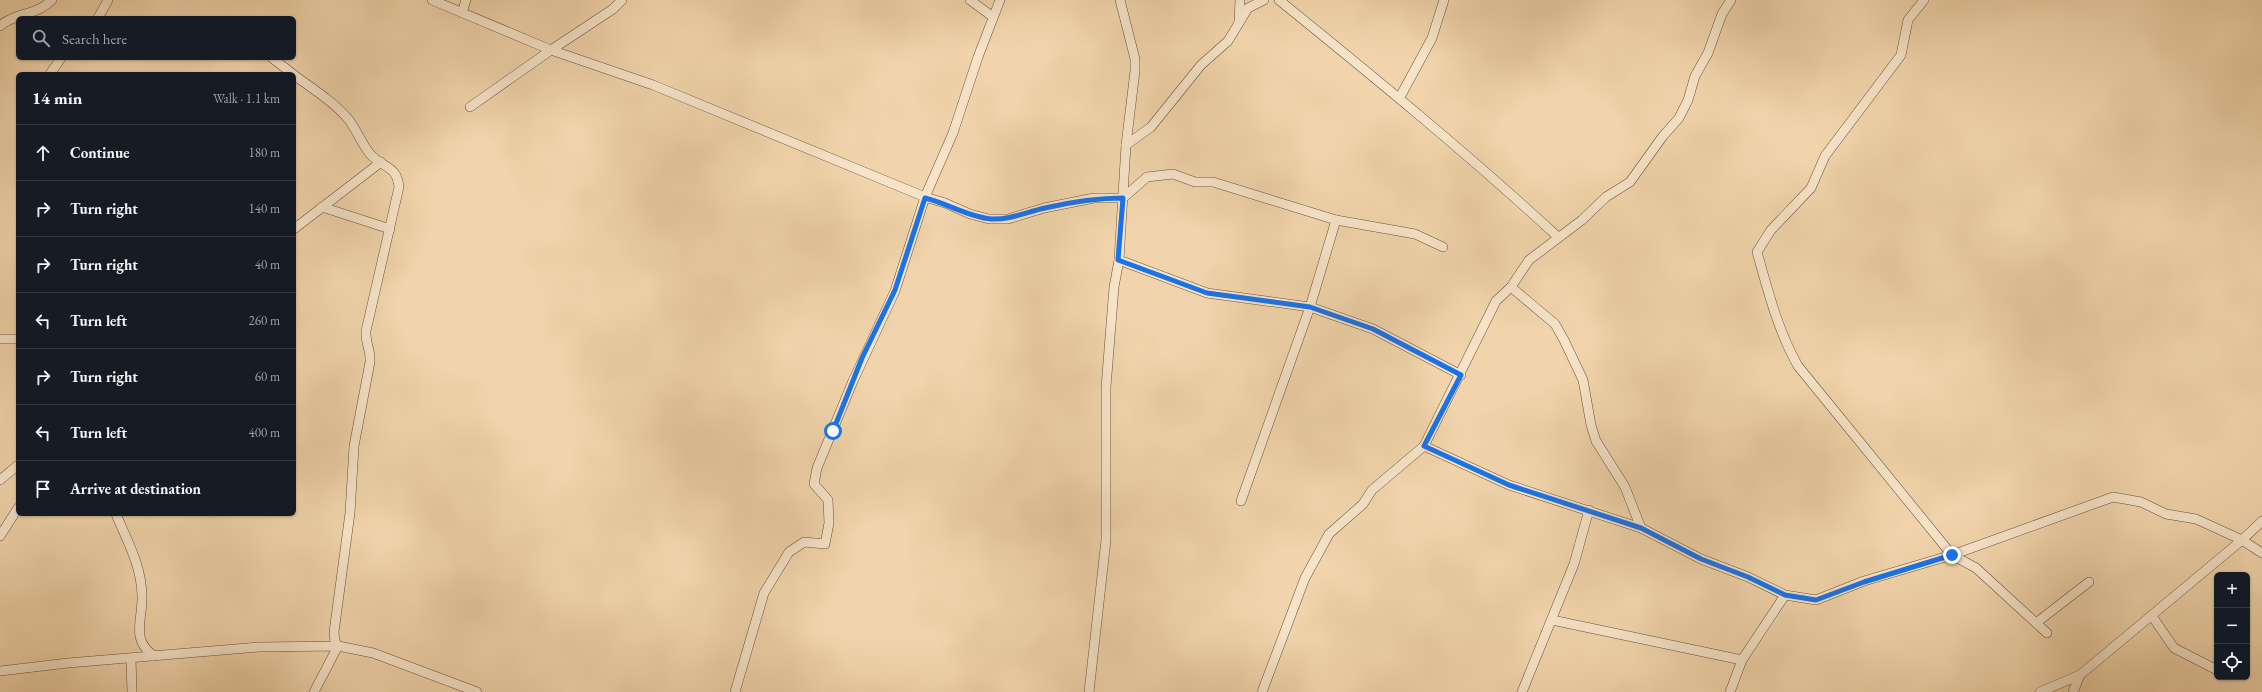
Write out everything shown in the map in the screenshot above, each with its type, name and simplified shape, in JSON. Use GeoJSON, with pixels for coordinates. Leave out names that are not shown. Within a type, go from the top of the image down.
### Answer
{"type":"FeatureCollection","features":[{"type":"Feature","properties":{"kind":"street"},"geometry":{"type":"LineString","coordinates":[[19,16],[40,10],[52,0]]}},
{"type":"Feature","properties":{"kind":"street"},"geometry":{"type":"LineString","coordinates":[[99,16],[108,0]]}},
{"type":"Feature","properties":{"kind":"street"},"geometry":{"type":"LineString","coordinates":[[432,0],[551,50],[653,85],[925,198],[983,217],[1008,219],[1044,208],[1094,198],[1123,198],[1147,177],[1173,174],[1195,182],[1213,182],[1336,220],[1415,234],[1443,247]]}},
{"type":"Feature","properties":{"kind":"street"},"geometry":{"type":"LineString","coordinates":[[462,13],[466,0]]}},
{"type":"Feature","properties":{"kind":"street"},"geometry":{"type":"LineString","coordinates":[[470,107],[551,50],[613,10],[622,0]]}},
{"type":"Feature","properties":{"kind":"street"},"geometry":{"type":"LineString","coordinates":[[970,0],[993,17]]}},
{"type":"Feature","properties":{"kind":"street"},"geometry":{"type":"LineString","coordinates":[[735,692],[764,593],[789,552],[804,542],[825,544],[829,523],[828,500],[814,484],[817,468],[852,381],[895,290],[925,198],[953,133],[1000,0]]}},
{"type":"Feature","properties":{"kind":"street"},"geometry":{"type":"LineString","coordinates":[[1089,692],[1106,540],[1106,386],[1114,287],[1118,260],[1126,145],[1135,59],[1120,0]]}},
{"type":"Feature","properties":{"kind":"street"},"geometry":{"type":"LineString","coordinates":[[1239,26],[1240,0]]}},
{"type":"Feature","properties":{"kind":"street"},"geometry":{"type":"LineString","coordinates":[[1126,145],[1151,127],[1201,65],[1228,41],[1239,26],[1248,8],[1264,0]]}},
{"type":"Feature","properties":{"kind":"street"},"geometry":{"type":"LineString","coordinates":[[1279,0],[1352,62],[1400,97],[1473,159],[1558,237]]}},
{"type":"Feature","properties":{"kind":"street"},"geometry":{"type":"LineString","coordinates":[[1400,97],[1432,38],[1444,0]]}},
{"type":"Feature","properties":{"kind":"street"},"geometry":{"type":"LineString","coordinates":[[1262,692],[1305,578],[1329,534],[1363,504],[1372,490],[1424,446],[1461,375],[1496,301],[1510,287],[1529,260],[1582,220],[1606,197],[1630,182],[1663,136],[1679,118],[1688,100],[1695,76],[1708,53],[1722,14],[1731,0]]}},
{"type":"Feature","properties":{"kind":"street"},"geometry":{"type":"LineString","coordinates":[[1924,0],[1908,20],[1901,55],[1825,156],[1811,188],[1771,230],[1756,252],[1779,325],[1788,349],[1798,366],[1952,555],[1976,568],[2047,633]]}},
{"type":"Feature","properties":{"kind":"street"},"geometry":{"type":"LineString","coordinates":[[0,26],[16,17]]}},
{"type":"Feature","properties":{"kind":"street"},"geometry":{"type":"LineString","coordinates":[[51,72],[60,60]]}},
{"type":"Feature","properties":{"kind":"street"},"geometry":{"type":"LineString","coordinates":[[275,60],[291,72]]}},
{"type":"Feature","properties":{"kind":"street"},"geometry":{"type":"LineString","coordinates":[[296,76],[336,107],[349,120],[370,154],[395,172],[399,187],[366,331],[366,338],[371,354],[354,446],[350,513],[334,632],[335,642],[338,646]]}},
{"type":"Feature","properties":{"kind":"street"},"geometry":{"type":"LineString","coordinates":[[296,227],[381,162]]}},
{"type":"Feature","properties":{"kind":"street"},"geometry":{"type":"LineString","coordinates":[[322,207],[390,228]]}},
{"type":"Feature","properties":{"kind":"street"},"geometry":{"type":"LineString","coordinates":[[1241,501],[1310,307],[1336,220]]}},
{"type":"Feature","properties":{"kind":"street"},"geometry":{"type":"LineString","coordinates":[[1118,260],[1207,293],[1310,307],[1373,329],[1461,375]]}},
{"type":"Feature","properties":{"kind":"street"},"geometry":{"type":"LineString","coordinates":[[1510,287],[1555,324],[1564,340],[1583,380],[1591,425],[1596,442],[1625,487],[1641,528]]}},
{"type":"Feature","properties":{"kind":"street"},"geometry":{"type":"LineString","coordinates":[[0,339],[16,339]]}},
{"type":"Feature","properties":{"kind":"street"},"geometry":{"type":"LineString","coordinates":[[1424,446],[1509,485],[1641,528],[1701,559],[1748,577],[1785,595],[1816,600],[1864,582],[1952,555],[2113,497],[2141,502],[2166,514],[2196,519],[2242,540],[2262,553]]}},
{"type":"Feature","properties":{"kind":"street"},"geometry":{"type":"LineString","coordinates":[[0,480],[16,467]]}},
{"type":"Feature","properties":{"kind":"street"},"geometry":{"type":"LineString","coordinates":[[1522,692],[1574,564],[1589,510]]}},
{"type":"Feature","properties":{"kind":"street"},"geometry":{"type":"LineString","coordinates":[[0,536],[16,511]]}},
{"type":"Feature","properties":{"kind":"street"},"geometry":{"type":"LineString","coordinates":[[117,516],[138,564],[142,596],[140,641],[145,650],[154,656]]}},
{"type":"Feature","properties":{"kind":"street"},"geometry":{"type":"LineString","coordinates":[[2040,692],[2080,675],[2242,540],[2262,521]]}},
{"type":"Feature","properties":{"kind":"street"},"geometry":{"type":"LineString","coordinates":[[2036,623],[2089,582]]}},
{"type":"Feature","properties":{"kind":"street"},"geometry":{"type":"LineString","coordinates":[[1730,692],[1742,660],[1785,595]]}},
{"type":"Feature","properties":{"kind":"street"},"geometry":{"type":"LineString","coordinates":[[2152,616],[2174,648],[2214,668]]}},
{"type":"Feature","properties":{"kind":"street"},"geometry":{"type":"LineString","coordinates":[[1552,620],[1742,660]]}},
{"type":"Feature","properties":{"kind":"street"},"geometry":{"type":"LineString","coordinates":[[314,692],[338,646]]}},
{"type":"Feature","properties":{"kind":"street"},"geometry":{"type":"LineString","coordinates":[[0,671],[259,647],[338,646],[373,653],[477,692]]}},
{"type":"Feature","properties":{"kind":"street"},"geometry":{"type":"LineString","coordinates":[[131,658],[132,692]]}},
{"type":"Feature","properties":{"kind":"street"},"geometry":{"type":"LineString","coordinates":[[2072,692],[2080,675]]}},
{"type":"Feature","properties":{"kind":"route"},"geometry":{"type":"LineString","coordinates":[[833,431],[862,358],[895,290],[925,198],[945,203],[970,214],[989,218],[1008,219],[1044,208],[1094,198],[1123,198],[1118,260],[1207,293],[1310,307],[1373,329],[1461,375],[1424,446],[1476,471],[1509,485],[1641,528],[1701,559],[1748,577],[1785,595],[1816,600],[1864,582],[1952,555]]}}]}
